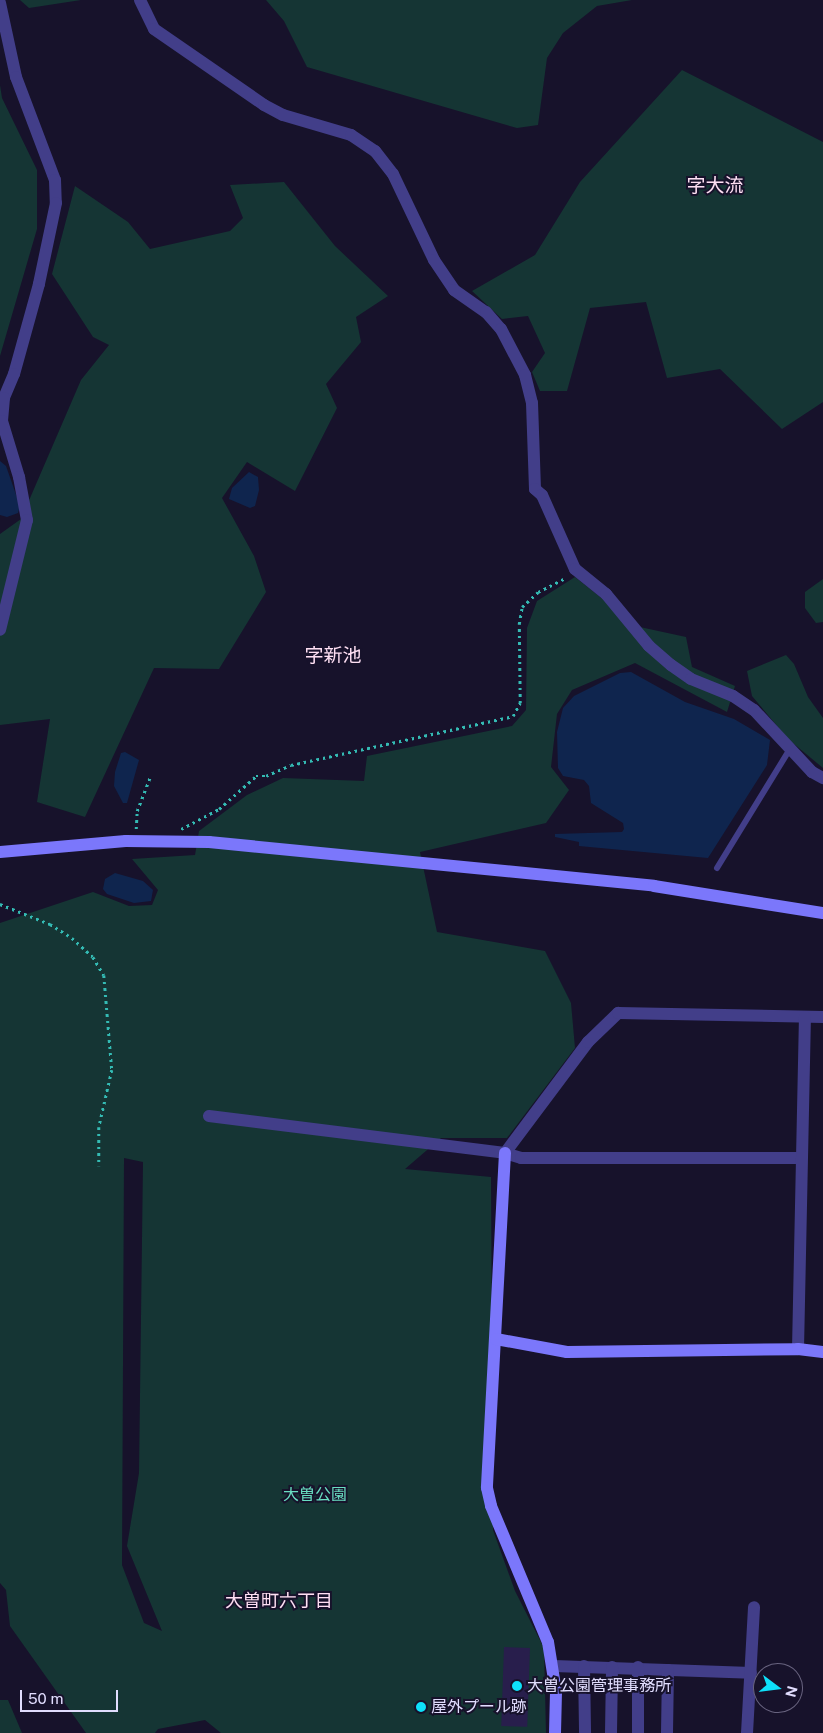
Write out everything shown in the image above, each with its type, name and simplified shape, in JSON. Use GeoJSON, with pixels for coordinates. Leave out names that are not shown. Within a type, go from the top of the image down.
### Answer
{"type":"FeatureCollection","features":[{"type":"Feature","properties":{"kind":"street"},"geometry":{"type":"LineString","coordinates":[[140,0],[154,29],[264,105],[282,115],[351,135],[375,151],[384,162],[434,260],[454,290],[486,312],[501,329],[525,375],[532,403],[535,489],[542,495],[575,569],[612,600],[649,646],[671,665],[691,679],[733,696],[754,710],[812,772],[823,778]]}},
{"type":"Feature","properties":{"kind":"street"},"geometry":{"type":"LineString","coordinates":[[0,3],[16,77],[38,130],[56,188],[56,203],[39,284],[14,374],[2,397],[2,421],[19,477],[26,520],[0,630]]}},
{"type":"Feature","properties":{"kind":"street"},"geometry":{"type":"LineString","coordinates":[[0,852],[126,841],[208,842],[654,886],[823,913]]}},
{"type":"Feature","properties":{"kind":"street"},"geometry":{"type":"LineString","coordinates":[[555,1733],[554,1666],[536,1612],[491,1506],[487,1488],[505,1153],[588,1042],[618,1013],[823,1017]]}},
{"type":"Feature","properties":{"kind":"street"},"geometry":{"type":"LineString","coordinates":[[798,1349],[800,1158],[806,1017]]}},
{"type":"Feature","properties":{"kind":"street"},"geometry":{"type":"LineString","coordinates":[[209,1116],[505,1153],[520,1158],[800,1158]]}},
{"type":"Feature","properties":{"kind":"street"},"geometry":{"type":"LineString","coordinates":[[496,1339],[567,1352],[798,1349],[823,1352]]}},
{"type":"Feature","properties":{"kind":"street"},"geometry":{"type":"LineString","coordinates":[[747,1733],[754,1607]]}},
{"type":"Feature","properties":{"kind":"street"},"geometry":{"type":"LineString","coordinates":[[554,1666],[638,1667],[750,1673]]}},
{"type":"Feature","properties":{"kind":"street"},"geometry":{"type":"LineString","coordinates":[[584,1666],[585,1733]]}},
{"type":"Feature","properties":{"kind":"street"},"geometry":{"type":"LineString","coordinates":[[612,1667],[612,1733]]}},
{"type":"Feature","properties":{"kind":"street"},"geometry":{"type":"LineString","coordinates":[[638,1667],[638,1733]]}},
{"type":"Feature","properties":{"kind":"street"},"geometry":{"type":"LineString","coordinates":[[667,1733],[668,1670]]}},
{"type":"Feature","properties":{"kind":"lane"},"geometry":{"type":"LineString","coordinates":[[717,868],[790,749]]}},
{"type":"Feature","properties":{"kind":"path"},"geometry":{"type":"LineString","coordinates":[[175,829],[182,829],[219,809],[256,776],[266,776],[291,765],[513,716],[520,703],[519,624],[522,606],[534,595],[557,584],[575,569]]}},
{"type":"Feature","properties":{"kind":"path"},"geometry":{"type":"LineString","coordinates":[[143,829],[134,829],[137,811],[150,777]]}},
{"type":"Feature","properties":{"kind":"path"},"geometry":{"type":"LineString","coordinates":[[0,904],[50,924],[72,938],[94,957],[104,975],[112,1070],[99,1127],[100,1166]]}},
{"type":"Feature","properties":{"kind":"green space"},"geometry":{"type":"Polygon","coordinates":[[[20,0],[81,0],[29,8],[20,0]]]}},
{"type":"Feature","properties":{"kind":"green space"},"geometry":{"type":"Polygon","coordinates":[[[266,0],[632,0],[597,6],[563,33],[547,58],[538,125],[517,128],[307,67],[284,21],[266,0]]]}},
{"type":"Feature","properties":{"kind":"green space"},"geometry":{"type":"Polygon","coordinates":[[[682,70],[823,142],[823,402],[782,429],[720,369],[667,378],[646,302],[590,308],[567,391],[540,391],[532,372],[545,353],[528,316],[502,319],[472,291],[535,255],[580,182],[682,70]]]}},
{"type":"Feature","properties":{"kind":"green space"},"geometry":{"type":"Polygon","coordinates":[[[0,85],[2,98],[37,170],[37,229],[0,356],[0,85]]]}},
{"type":"Feature","properties":{"kind":"green space"},"geometry":{"type":"Polygon","coordinates":[[[284,182],[335,246],[388,296],[356,317],[361,342],[326,384],[337,408],[295,491],[247,462],[222,498],[254,556],[266,592],[219,669],[154,668],[85,817],[37,802],[50,719],[0,725],[0,534],[21,519],[81,380],[109,345],[93,337],[52,274],[75,186],[128,222],[150,249],[230,231],[243,218],[230,185],[284,182]]]}},
{"type":"Feature","properties":{"kind":"green space","name":"大曽公園"},"geometry":{"type":"Polygon","coordinates":[[[575,577],[604,600],[626,624],[686,637],[692,667],[735,686],[727,712],[635,663],[572,690],[557,714],[551,767],[569,790],[546,823],[420,852],[437,932],[545,951],[571,1003],[575,1048],[507,1138],[441,1138],[405,1169],[491,1177],[493,1530],[515,1591],[544,1648],[546,1733],[221,1733],[205,1720],[158,1729],[155,1733],[86,1733],[10,1626],[6,1590],[0,1583],[0,923],[93,892],[129,906],[152,905],[158,890],[132,859],[195,855],[199,831],[247,795],[283,778],[364,781],[367,756],[512,726],[526,710],[527,628],[537,601],[575,577]],[[124,1158],[122,1565],[144,1623],[162,1631],[127,1546],[139,1473],[143,1162],[124,1158]]]}},
{"type":"Feature","properties":{"kind":"green space"},"geometry":{"type":"Polygon","coordinates":[[[823,579],[823,622],[816,623],[805,608],[805,592],[823,579]]]}},
{"type":"Feature","properties":{"kind":"green space"},"geometry":{"type":"Polygon","coordinates":[[[786,655],[794,664],[808,697],[823,718],[823,768],[788,739],[752,696],[747,671],[786,655]]]}},
{"type":"Feature","properties":{"kind":"green space"},"geometry":{"type":"Polygon","coordinates":[[[0,1700],[8,1700],[22,1733],[0,1733],[0,1700]]]}},
{"type":"Feature","properties":{"kind":"water"},"geometry":{"type":"Polygon","coordinates":[[[0,461],[6,466],[20,506],[18,513],[7,517],[0,515],[0,461]]]}},
{"type":"Feature","properties":{"kind":"water"},"geometry":{"type":"Polygon","coordinates":[[[249,472],[258,477],[259,490],[255,506],[250,508],[229,499],[232,488],[249,472]]]}},
{"type":"Feature","properties":{"kind":"water"},"geometry":{"type":"Polygon","coordinates":[[[631,672],[685,702],[734,719],[770,740],[767,765],[708,858],[579,846],[579,842],[555,837],[555,834],[622,832],[624,829],[623,823],[591,803],[589,786],[584,780],[563,776],[558,768],[557,732],[563,708],[574,696],[620,673],[631,672]]]}},
{"type":"Feature","properties":{"kind":"water"},"geometry":{"type":"Polygon","coordinates":[[[125,752],[139,760],[127,803],[123,803],[114,786],[115,772],[121,753],[125,752]]]}},
{"type":"Feature","properties":{"kind":"water"},"geometry":{"type":"Polygon","coordinates":[[[115,873],[143,881],[153,890],[151,901],[134,903],[107,894],[103,889],[105,879],[115,873]]]}},
{"type":"Feature","properties":{"kind":"building","name":"大曽公園管理事務所"},"geometry":{"type":"Polygon","coordinates":[[[504,1647],[530,1648],[527,1727],[501,1726],[504,1647]]]}},
{"type":"Feature","properties":{"kind":"place","name":"大曽公園管理事務所"},"geometry":{"type":"Point","coordinates":[517,1686]}},
{"type":"Feature","properties":{"kind":"place","name":"屋外プール跡"},"geometry":{"type":"Point","coordinates":[421,1707]}},
{"type":"Feature","properties":{"kind":"district","name":"字大流"},"geometry":{"type":"Point","coordinates":[715,186]}},
{"type":"Feature","properties":{"kind":"district","name":"字新池"},"geometry":{"type":"Point","coordinates":[333,656]}},
{"type":"Feature","properties":{"kind":"district","name":"大曽町六丁目"},"geometry":{"type":"Point","coordinates":[279,1601]}}]}
